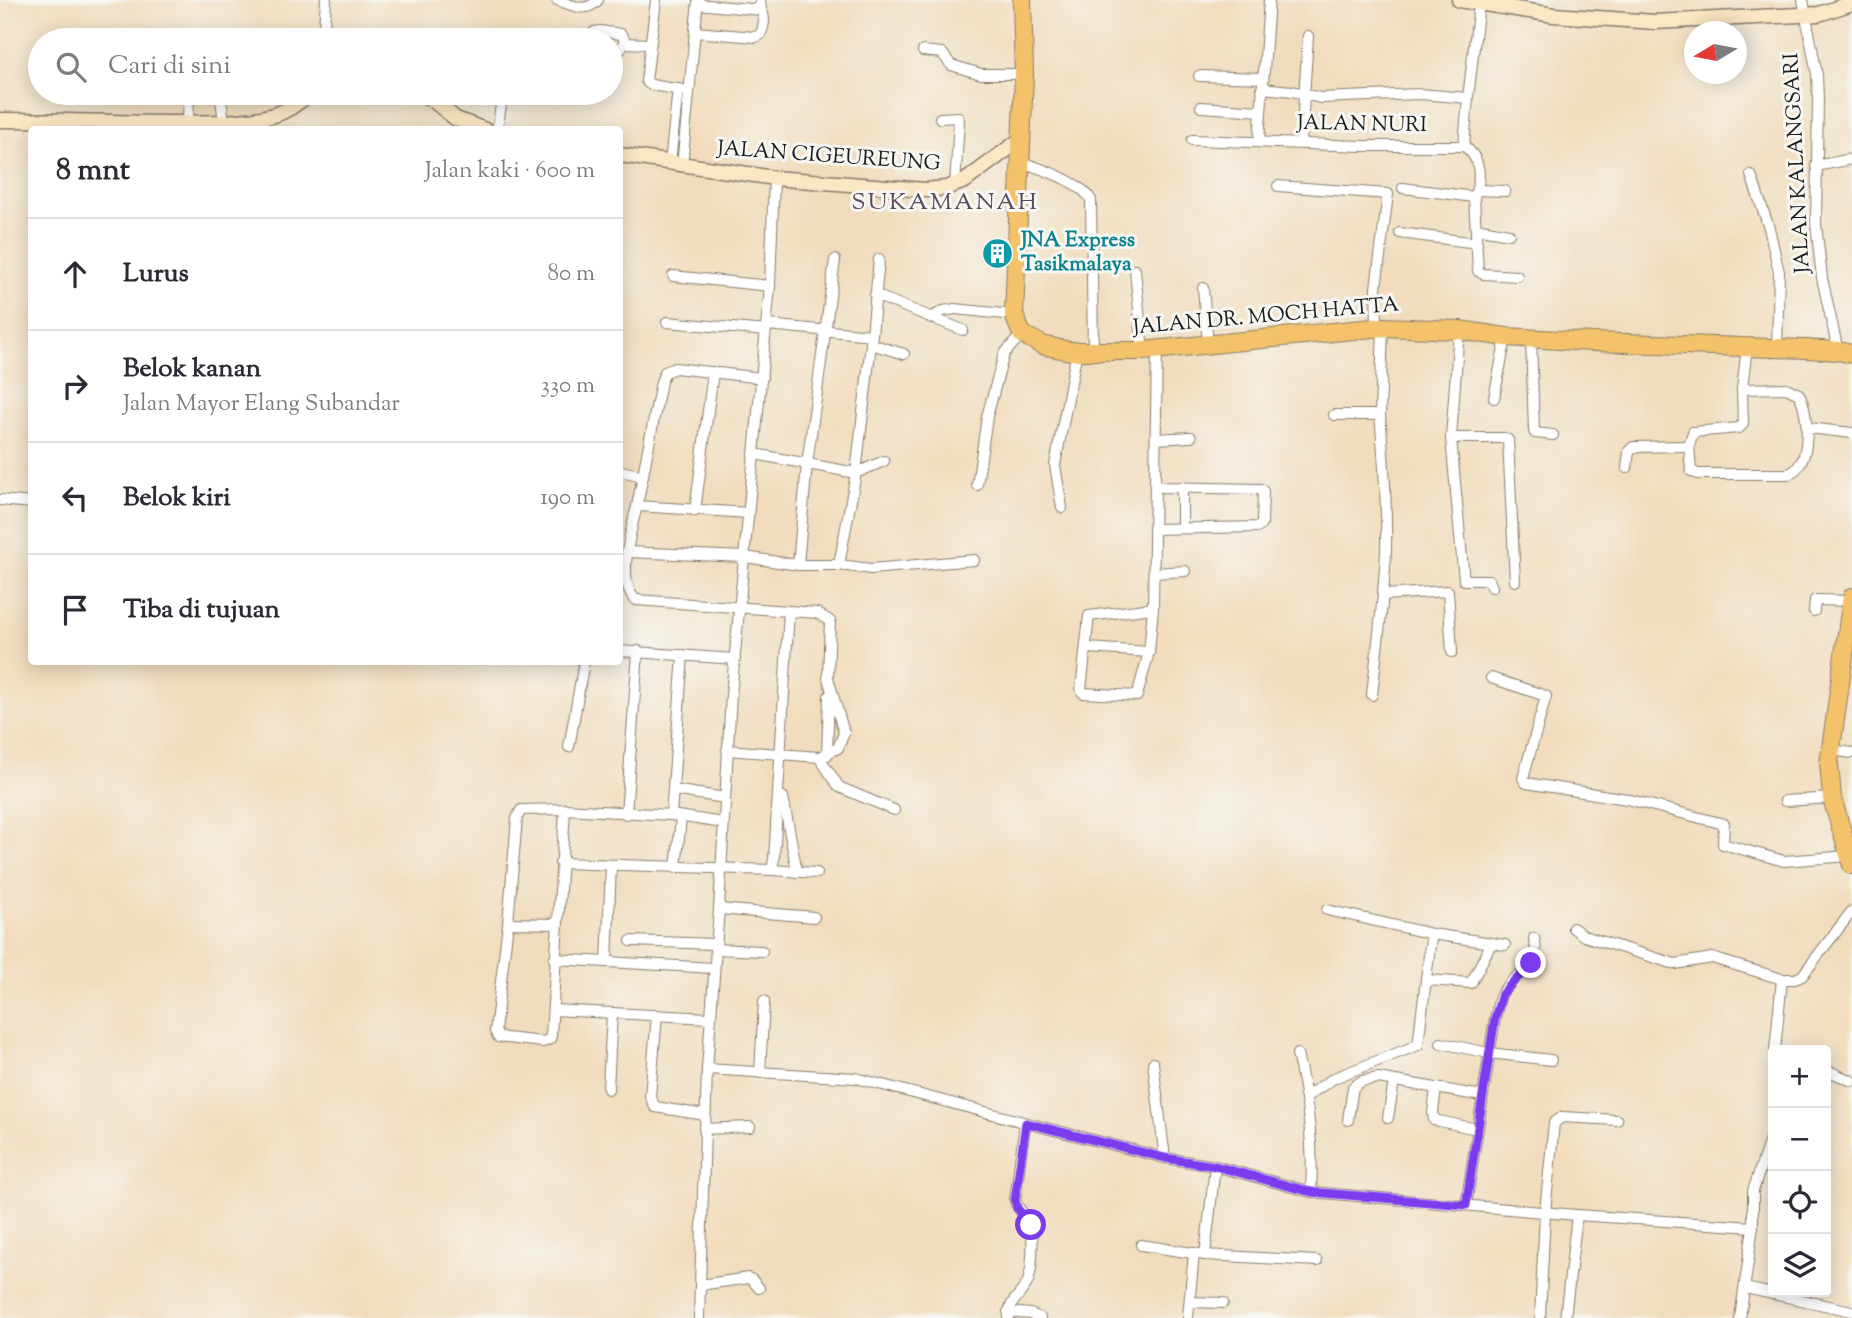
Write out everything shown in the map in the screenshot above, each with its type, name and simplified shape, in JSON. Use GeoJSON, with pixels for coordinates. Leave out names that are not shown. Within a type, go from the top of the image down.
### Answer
{"type":"FeatureCollection","features":[{"type":"Feature","properties":{"kind":"highway"},"geometry":{"type":"LineString","coordinates":[[1022,0],[1024,74],[1014,315],[1022,334]]}},
{"type":"Feature","properties":{"kind":"highway","name":"JALAN DR. MOCH HATTA"},"geometry":{"type":"LineString","coordinates":[[1022,334],[1042,345],[1085,352],[1150,350],[1380,327],[1459,330],[1506,337],[1845,353]]}},
{"type":"Feature","properties":{"kind":"highway"},"geometry":{"type":"LineString","coordinates":[[1851,861],[1832,798],[1829,763],[1852,599]]}},
{"type":"Feature","properties":{"kind":"street"},"geometry":{"type":"LineString","coordinates":[[324,28],[326,0]]}},
{"type":"Feature","properties":{"kind":"street"},"geometry":{"type":"LineString","coordinates":[[557,0],[583,9],[591,7],[598,0]]}},
{"type":"Feature","properties":{"kind":"street"},"geometry":{"type":"LineString","coordinates":[[656,0],[646,80],[651,85],[683,90]]}},
{"type":"Feature","properties":{"kind":"street"},"geometry":{"type":"LineString","coordinates":[[1259,141],[1269,0]]}},
{"type":"Feature","properties":{"kind":"street"},"geometry":{"type":"LineString","coordinates":[[1459,0],[1479,4],[1544,7],[1655,22],[1804,7],[1825,12],[1852,3]]}},
{"type":"Feature","properties":{"kind":"street"},"geometry":{"type":"LineString","coordinates":[[676,164],[683,90],[698,2],[761,5],[764,19],[760,35],[755,37],[695,32]]}},
{"type":"Feature","properties":{"kind":"street"},"geometry":{"type":"LineString","coordinates":[[1479,4],[1465,146],[1477,158],[1476,228],[1479,272],[1517,276]]}},
{"type":"Feature","properties":{"kind":"street","name":"JALAN KALANGSARI"},"geometry":{"type":"LineString","coordinates":[[1804,7],[1817,87],[1816,224],[1822,278],[1845,353]]}},
{"type":"Feature","properties":{"kind":"street"},"geometry":{"type":"LineString","coordinates":[[1301,143],[1308,36]]}},
{"type":"Feature","properties":{"kind":"street"},"geometry":{"type":"LineString","coordinates":[[623,37],[624,43],[649,44]]}},
{"type":"Feature","properties":{"kind":"street"},"geometry":{"type":"LineString","coordinates":[[923,51],[942,53],[951,65],[981,74],[1024,74]]}},
{"type":"Feature","properties":{"kind":"street"},"geometry":{"type":"LineString","coordinates":[[1199,76],[1263,83],[1306,96],[1347,99],[1420,94],[1468,97]]}},
{"type":"Feature","properties":{"kind":"street"},"geometry":{"type":"LineString","coordinates":[[188,122],[189,105]]}},
{"type":"Feature","properties":{"kind":"street"},"geometry":{"type":"LineString","coordinates":[[222,105],[224,122]]}},
{"type":"Feature","properties":{"kind":"street"},"geometry":{"type":"LineString","coordinates":[[0,120],[224,122],[261,118],[296,105]]}},
{"type":"Feature","properties":{"kind":"street"},"geometry":{"type":"LineString","coordinates":[[439,105],[456,119],[474,126]]}},
{"type":"Feature","properties":{"kind":"street"},"geometry":{"type":"LineString","coordinates":[[498,126],[501,105]]}},
{"type":"Feature","properties":{"kind":"street"},"geometry":{"type":"LineString","coordinates":[[1201,107],[1261,111]]}},
{"type":"Feature","properties":{"kind":"street"},"geometry":{"type":"LineString","coordinates":[[940,118],[957,117],[959,120],[955,186]]}},
{"type":"Feature","properties":{"kind":"street","name":"JALAN CIGEUREUNG"},"geometry":{"type":"LineString","coordinates":[[623,155],[775,178],[925,190],[955,186],[1021,139]]}},
{"type":"Feature","properties":{"kind":"street","name":"JALAN NURI"},"geometry":{"type":"LineString","coordinates":[[1192,139],[1362,146],[1465,146]]}},
{"type":"Feature","properties":{"kind":"street"},"geometry":{"type":"LineString","coordinates":[[1816,166],[1852,159]]}},
{"type":"Feature","properties":{"kind":"street"},"geometry":{"type":"LineString","coordinates":[[1021,162],[1052,173],[1086,192],[1091,200],[1085,352],[1056,451],[1056,474],[1062,508]]}},
{"type":"Feature","properties":{"kind":"street"},"geometry":{"type":"LineString","coordinates":[[1751,175],[1769,228],[1779,272],[1777,348]]}},
{"type":"Feature","properties":{"kind":"street"},"geometry":{"type":"LineString","coordinates":[[699,1318],[704,1129],[727,750],[770,286],[775,178]]}},
{"type":"Feature","properties":{"kind":"street"},"geometry":{"type":"LineString","coordinates":[[1278,186],[1388,194],[1376,288],[1380,327],[1380,415],[1386,495],[1383,595],[1372,695]]}},
{"type":"Feature","properties":{"kind":"street"},"geometry":{"type":"LineString","coordinates":[[1403,188],[1476,194],[1505,191]]}},
{"type":"Feature","properties":{"kind":"street"},"geometry":{"type":"LineString","coordinates":[[1476,228],[1509,234]]}},
{"type":"Feature","properties":{"kind":"street"},"geometry":{"type":"LineString","coordinates":[[1400,233],[1477,243]]}},
{"type":"Feature","properties":{"kind":"street"},"geometry":{"type":"LineString","coordinates":[[839,565],[856,473],[879,259]]}},
{"type":"Feature","properties":{"kind":"street"},"geometry":{"type":"LineString","coordinates":[[798,565],[807,464],[835,260]]}},
{"type":"Feature","properties":{"kind":"street"},"geometry":{"type":"LineString","coordinates":[[1135,270],[1150,350],[1156,439],[1153,608],[1149,652],[1137,696],[1085,694],[1081,690],[1090,615],[1153,608]]}},
{"type":"Feature","properties":{"kind":"street"},"geometry":{"type":"LineString","coordinates":[[673,276],[770,286]]}},
{"type":"Feature","properties":{"kind":"street"},"geometry":{"type":"LineString","coordinates":[[1203,288],[1208,344]]}},
{"type":"Feature","properties":{"kind":"street"},"geometry":{"type":"LineString","coordinates":[[876,295],[963,330]]}},
{"type":"Feature","properties":{"kind":"street"},"geometry":{"type":"LineString","coordinates":[[931,318],[943,311],[955,309],[1014,315]]}},
{"type":"Feature","properties":{"kind":"street"},"geometry":{"type":"LineString","coordinates":[[667,322],[824,330],[871,339],[904,354]]}},
{"type":"Feature","properties":{"kind":"street"},"geometry":{"type":"LineString","coordinates":[[1459,330],[1451,438],[1464,580],[1489,580],[1492,587]]}},
{"type":"Feature","properties":{"kind":"street"},"geometry":{"type":"LineString","coordinates":[[977,485],[987,417],[1004,354],[1022,334]]}},
{"type":"Feature","properties":{"kind":"street"},"geometry":{"type":"LineString","coordinates":[[1494,398],[1506,337]]}},
{"type":"Feature","properties":{"kind":"street"},"geometry":{"type":"LineString","coordinates":[[1531,338],[1534,431],[1553,435]]}},
{"type":"Feature","properties":{"kind":"street"},"geometry":{"type":"LineString","coordinates":[[1742,389],[1794,390],[1800,394],[1809,428],[1802,461],[1794,472],[1693,473],[1690,469],[1689,446],[1693,432],[1742,426],[1742,389],[1747,347]]}},
{"type":"Feature","properties":{"kind":"street"},"geometry":{"type":"LineString","coordinates":[[762,378],[675,368],[665,372],[638,506],[624,536],[627,589],[636,600],[824,616],[832,627],[823,756],[839,787],[894,810]]}},
{"type":"Feature","properties":{"kind":"street"},"geometry":{"type":"LineString","coordinates":[[695,511],[713,372]]}},
{"type":"Feature","properties":{"kind":"street"},"geometry":{"type":"LineString","coordinates":[[1334,415],[1380,415]]}},
{"type":"Feature","properties":{"kind":"street"},"geometry":{"type":"LineString","coordinates":[[1809,428],[1852,432]]}},
{"type":"Feature","properties":{"kind":"street"},"geometry":{"type":"LineString","coordinates":[[1156,439],[1191,437]]}},
{"type":"Feature","properties":{"kind":"street"},"geometry":{"type":"LineString","coordinates":[[1451,438],[1508,440],[1515,581]]}},
{"type":"Feature","properties":{"kind":"street"},"geometry":{"type":"LineString","coordinates":[[1627,468],[1629,451],[1633,447],[1689,446]]}},
{"type":"Feature","properties":{"kind":"street"},"geometry":{"type":"LineString","coordinates":[[755,454],[856,473],[884,461]]}},
{"type":"Feature","properties":{"kind":"street"},"geometry":{"type":"LineString","coordinates":[[623,471],[643,476]]}},
{"type":"Feature","properties":{"kind":"street"},"geometry":{"type":"LineString","coordinates":[[1154,529],[1260,526],[1263,491],[1155,487]]}},
{"type":"Feature","properties":{"kind":"street"},"geometry":{"type":"LineString","coordinates":[[1182,488],[1182,528]]}},
{"type":"Feature","properties":{"kind":"street"},"geometry":{"type":"LineString","coordinates":[[0,500],[28,503]]}},
{"type":"Feature","properties":{"kind":"street"},"geometry":{"type":"LineString","coordinates":[[638,506],[749,513]]}},
{"type":"Feature","properties":{"kind":"street"},"geometry":{"type":"LineString","coordinates":[[627,552],[745,557],[798,565],[839,565],[871,569],[974,560]]}},
{"type":"Feature","properties":{"kind":"street"},"geometry":{"type":"LineString","coordinates":[[1154,573],[1185,571]]}},
{"type":"Feature","properties":{"kind":"street"},"geometry":{"type":"LineString","coordinates":[[1383,595],[1448,592],[1452,652]]}},
{"type":"Feature","properties":{"kind":"street"},"geometry":{"type":"LineString","coordinates":[[1814,611],[1815,600],[1852,599]]}},
{"type":"Feature","properties":{"kind":"street"},"geometry":{"type":"LineString","coordinates":[[772,870],[782,754],[789,611]]}},
{"type":"Feature","properties":{"kind":"street"},"geometry":{"type":"LineString","coordinates":[[1087,648],[1149,652]]}},
{"type":"Feature","properties":{"kind":"street"},"geometry":{"type":"LineString","coordinates":[[623,651],[735,659]]}},
{"type":"Feature","properties":{"kind":"street"},"geometry":{"type":"LineString","coordinates":[[626,814],[638,651]]}},
{"type":"Feature","properties":{"kind":"street"},"geometry":{"type":"LineString","coordinates":[[676,868],[673,790],[683,655]]}},
{"type":"Feature","properties":{"kind":"street"},"geometry":{"type":"LineString","coordinates":[[569,747],[583,665]]}},
{"type":"Feature","properties":{"kind":"street"},"geometry":{"type":"LineString","coordinates":[[1491,678],[1546,696],[1522,778],[1526,783],[1627,799],[1724,824],[1723,844],[1779,861],[1851,861]]}},
{"type":"Feature","properties":{"kind":"street"},"geometry":{"type":"LineString","coordinates":[[727,750],[823,756],[838,748],[844,733],[829,686]]}},
{"type":"Feature","properties":{"kind":"street"},"geometry":{"type":"LineString","coordinates":[[1831,750],[1852,753]]}},
{"type":"Feature","properties":{"kind":"street"},"geometry":{"type":"LineString","coordinates":[[780,782],[797,872]]}},
{"type":"Feature","properties":{"kind":"street"},"geometry":{"type":"LineString","coordinates":[[673,790],[724,798]]}},
{"type":"Feature","properties":{"kind":"street"},"geometry":{"type":"LineString","coordinates":[[1785,800],[1832,798]]}},
{"type":"Feature","properties":{"kind":"street"},"geometry":{"type":"LineString","coordinates":[[565,809],[551,1035],[546,1042],[502,1039],[496,1035],[518,813],[525,809],[565,809],[676,816],[723,823]]}},
{"type":"Feature","properties":{"kind":"street"},"geometry":{"type":"LineString","coordinates":[[561,863],[817,873]]}},
{"type":"Feature","properties":{"kind":"street"},"geometry":{"type":"LineString","coordinates":[[607,962],[611,865]]}},
{"type":"Feature","properties":{"kind":"street"},"geometry":{"type":"LineString","coordinates":[[719,909],[814,917]]}},
{"type":"Feature","properties":{"kind":"street"},"geometry":{"type":"LineString","coordinates":[[1327,910],[1432,934],[1505,945]]}},
{"type":"Feature","properties":{"kind":"street"},"geometry":{"type":"LineString","coordinates":[[1573,928],[1584,936],[1675,964],[1712,958],[1782,979],[1795,979],[1802,976],[1852,911]]}},
{"type":"Feature","properties":{"kind":"street"},"geometry":{"type":"LineString","coordinates":[[508,923],[557,924]]}},
{"type":"Feature","properties":{"kind":"street"},"geometry":{"type":"LineString","coordinates":[[1307,1096],[1334,1078],[1415,1048],[1420,1040],[1432,934]]}},
{"type":"Feature","properties":{"kind":"street"},"geometry":{"type":"LineString","coordinates":[[1466,1205],[1489,1053],[1502,994],[1531,963],[1536,944],[1534,938]]}},
{"type":"Feature","properties":{"kind":"street"},"geometry":{"type":"LineString","coordinates":[[631,941],[762,951]]}},
{"type":"Feature","properties":{"kind":"street"},"geometry":{"type":"LineString","coordinates":[[1426,980],[1471,983],[1491,944]]}},
{"type":"Feature","properties":{"kind":"street"},"geometry":{"type":"LineString","coordinates":[[554,959],[714,968]]}},
{"type":"Feature","properties":{"kind":"street"},"geometry":{"type":"LineString","coordinates":[[1775,1045],[1782,979]]}},
{"type":"Feature","properties":{"kind":"street"},"geometry":{"type":"LineString","coordinates":[[760,1073],[764,1001]]}},
{"type":"Feature","properties":{"kind":"street"},"geometry":{"type":"LineString","coordinates":[[553,1010],[710,1018]]}},
{"type":"Feature","properties":{"kind":"street"},"geometry":{"type":"LineString","coordinates":[[608,1089],[612,1013]]}},
{"type":"Feature","properties":{"kind":"street"},"geometry":{"type":"LineString","coordinates":[[657,1015],[650,1096],[652,1103],[656,1107],[705,1115]]}},
{"type":"Feature","properties":{"kind":"street"},"geometry":{"type":"LineString","coordinates":[[1441,1043],[1489,1053],[1551,1060]]}},
{"type":"Feature","properties":{"kind":"street"},"geometry":{"type":"LineString","coordinates":[[1297,1054],[1307,1096],[1311,1132],[1311,1192]]}},
{"type":"Feature","properties":{"kind":"street"},"geometry":{"type":"LineString","coordinates":[[1153,1063],[1165,1158]]}},
{"type":"Feature","properties":{"kind":"street"},"geometry":{"type":"LineString","coordinates":[[707,1069],[856,1077],[1026,1123],[1165,1158],[1215,1166],[1311,1192],[1753,1227]]}},
{"type":"Feature","properties":{"kind":"street"},"geometry":{"type":"LineString","coordinates":[[1831,1072],[1852,1081]]}},
{"type":"Feature","properties":{"kind":"street"},"geometry":{"type":"LineString","coordinates":[[1348,1120],[1353,1087],[1368,1079],[1482,1096]]}},
{"type":"Feature","properties":{"kind":"street"},"geometry":{"type":"LineString","coordinates":[[1388,1118],[1394,1081]]}},
{"type":"Feature","properties":{"kind":"street"},"geometry":{"type":"LineString","coordinates":[[1436,1088],[1434,1120],[1477,1129]]}},
{"type":"Feature","properties":{"kind":"street"},"geometry":{"type":"LineString","coordinates":[[1540,1318],[1545,1212],[1555,1120],[1562,1117],[1616,1120]]}},
{"type":"Feature","properties":{"kind":"street"},"geometry":{"type":"LineString","coordinates":[[1026,1123],[1015,1200],[1017,1208],[1031,1225],[1030,1274],[1027,1284],[1010,1304],[1008,1315],[1040,1318]]}},
{"type":"Feature","properties":{"kind":"street"},"geometry":{"type":"LineString","coordinates":[[704,1129],[750,1127]]}},
{"type":"Feature","properties":{"kind":"street"},"geometry":{"type":"LineString","coordinates":[[1740,1318],[1753,1227],[1752,1191],[1768,1145]]}},
{"type":"Feature","properties":{"kind":"street"},"geometry":{"type":"LineString","coordinates":[[1188,1317],[1215,1166]]}},
{"type":"Feature","properties":{"kind":"street"},"geometry":{"type":"LineString","coordinates":[[1565,1318],[1577,1215]]}},
{"type":"Feature","properties":{"kind":"street"},"geometry":{"type":"LineString","coordinates":[[1141,1245],[1200,1254],[1317,1261]]}},
{"type":"Feature","properties":{"kind":"street"},"geometry":{"type":"LineString","coordinates":[[699,1285],[748,1278],[759,1288]]}},
{"type":"Feature","properties":{"kind":"street"},"geometry":{"type":"LineString","coordinates":[[1745,1288],[1852,1311]]}},
{"type":"Feature","properties":{"kind":"street"},"geometry":{"type":"LineString","coordinates":[[1190,1302],[1223,1303]]}},
{"type":"Feature","properties":{"kind":"place","name":"JNA Express Tasikmalaya"},"geometry":{"type":"Point","coordinates":[998,253]}},
{"type":"Feature","properties":{"kind":"district","name":"SUKAMANAH"},"geometry":{"type":"Point","coordinates":[945,203]}},
{"type":"Feature","properties":{"kind":"route"},"geometry":{"type":"LineString","coordinates":[[1031,1225],[1017,1208],[1015,1200],[1026,1123],[1165,1158],[1215,1166],[1311,1192],[1466,1205],[1495,1018],[1502,994],[1531,963]]}}]}
